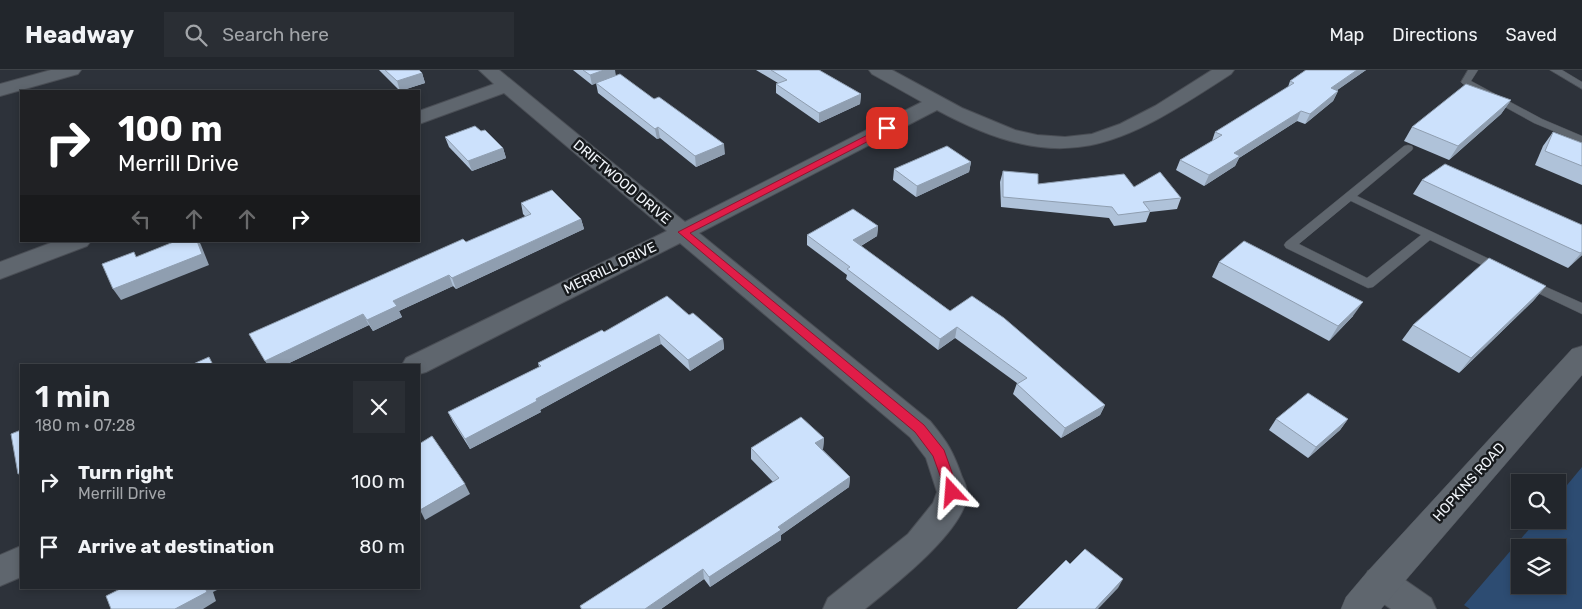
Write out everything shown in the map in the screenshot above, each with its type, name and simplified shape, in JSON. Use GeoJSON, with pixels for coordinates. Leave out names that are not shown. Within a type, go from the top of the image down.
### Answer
{"type":"FeatureCollection","features":[{"type":"Feature","properties":{"kind":"street"},"geometry":{"type":"LineString","coordinates":[[0,90],[72,70]]}},
{"type":"Feature","properties":{"kind":"street","name":"DRIFTWOOD DRIVE"},"geometry":{"type":"LineString","coordinates":[[488,70],[920,429],[939,453],[952,492],[947,509],[918,544],[840,609]]}},
{"type":"Feature","properties":{"kind":"street"},"geometry":{"type":"LineString","coordinates":[[878,70],[994,130],[1027,139],[1065,144],[1095,140],[1118,131],[1159,111],[1225,70]]}},
{"type":"Feature","properties":{"kind":"street"},"geometry":{"type":"LineString","coordinates":[[420,118],[507,86]]}},
{"type":"Feature","properties":{"kind":"street","name":"MERRILL DRIVE"},"geometry":{"type":"LineString","coordinates":[[418,364],[938,102]]}},
{"type":"Feature","properties":{"kind":"street"},"geometry":{"type":"LineString","coordinates":[[0,271],[76,242]]}},
{"type":"Feature","properties":{"kind":"street","name":"HOPKINS ROAD"},"geometry":{"type":"LineString","coordinates":[[1359,609],[1380,582],[1582,356]]}},
{"type":"Feature","properties":{"kind":"street"},"geometry":{"type":"LineString","coordinates":[[0,571],[20,561]]}},
{"type":"Feature","properties":{"kind":"street"},"geometry":{"type":"LineString","coordinates":[[1380,582],[1419,609]]}},
{"type":"Feature","properties":{"kind":"lane"},"geometry":{"type":"LineString","coordinates":[[1473,70],[1466,82],[1538,122],[1582,140]]}},
{"type":"Feature","properties":{"kind":"lane"},"geometry":{"type":"LineString","coordinates":[[1555,70],[1582,86]]}},
{"type":"Feature","properties":{"kind":"lane"},"geometry":{"type":"LineString","coordinates":[[1408,148],[1290,246],[1368,284],[1429,234]]}},
{"type":"Feature","properties":{"kind":"lane"},"geometry":{"type":"LineString","coordinates":[[1349,196],[1582,309]]}},
{"type":"Feature","properties":{"kind":"shaded area"},"geometry":{"type":"Polygon","coordinates":[[[1582,467],[1582,609],[1470,609],[1464,605],[1511,550],[1511,594],[1566,594],[1566,539],[1521,539],[1529,529],[1566,529],[1566,486],[1582,467]]]}},
{"type":"Feature","properties":{"kind":"building"},"geometry":{"type":"Polygon","coordinates":[[[385,70],[419,70],[422,73],[397,81],[385,70]]]}},
{"type":"Feature","properties":{"kind":"building"},"geometry":{"type":"Polygon","coordinates":[[[583,70],[604,70],[590,75],[583,70]]]}},
{"type":"Feature","properties":{"kind":"building"},"geometry":{"type":"Polygon","coordinates":[[[771,70],[819,70],[861,94],[819,113],[776,84],[787,80],[771,70]]]}},
{"type":"Feature","properties":{"kind":"building"},"geometry":{"type":"Polygon","coordinates":[[[1306,70],[1357,70],[1331,88],[1338,91],[1310,114],[1301,111],[1234,153],[1240,156],[1209,175],[1180,160],[1222,135],[1215,132],[1294,83],[1290,81],[1306,70]]]}},
{"type":"Feature","properties":{"kind":"building"},"geometry":{"type":"Polygon","coordinates":[[[620,74],[654,99],[659,97],[724,144],[695,156],[658,127],[655,129],[596,83],[620,74]]]}},
{"type":"Feature","properties":{"kind":"building"},"geometry":{"type":"Polygon","coordinates":[[[1466,84],[1511,100],[1458,146],[1412,127],[1466,84]]]}},
{"type":"Feature","properties":{"kind":"building"},"geometry":{"type":"Polygon","coordinates":[[[475,126],[481,131],[485,130],[503,148],[468,161],[445,137],[475,126]]]}},
{"type":"Feature","properties":{"kind":"building"},"geometry":{"type":"Polygon","coordinates":[[[1553,132],[1582,143],[1582,166],[1545,151],[1553,132]]]}},
{"type":"Feature","properties":{"kind":"building"},"geometry":{"type":"Polygon","coordinates":[[[947,146],[971,162],[917,186],[894,169],[947,146]]]}},
{"type":"Feature","properties":{"kind":"building"},"geometry":{"type":"Polygon","coordinates":[[[1445,164],[1582,225],[1582,252],[1580,253],[1422,180],[1445,164]]]}},
{"type":"Feature","properties":{"kind":"building"},"geometry":{"type":"Polygon","coordinates":[[[1003,171],[1038,174],[1038,184],[1124,174],[1134,187],[1160,172],[1181,198],[1143,202],[1150,211],[1118,215],[1112,207],[1003,197],[1003,171]]]}},
{"type":"Feature","properties":{"kind":"building"},"geometry":{"type":"Polygon","coordinates":[[[552,190],[581,219],[452,278],[449,275],[393,301],[397,306],[367,320],[363,314],[265,361],[249,334],[463,239],[466,242],[531,214],[521,203],[552,190]]]}},
{"type":"Feature","properties":{"kind":"building"},"geometry":{"type":"Polygon","coordinates":[[[853,209],[878,226],[853,240],[950,311],[972,296],[1004,318],[1105,405],[1065,428],[1017,384],[1027,378],[957,327],[940,339],[847,269],[850,267],[807,235],[853,209]]]}},
{"type":"Feature","properties":{"kind":"building"},"geometry":{"type":"Polygon","coordinates":[[[1244,241],[1363,302],[1338,326],[1219,262],[1244,241]]]}},
{"type":"Feature","properties":{"kind":"building"},"geometry":{"type":"Polygon","coordinates":[[[174,242],[197,242],[202,254],[113,289],[102,264],[134,252],[136,257],[174,242]]]}},
{"type":"Feature","properties":{"kind":"building"},"geometry":{"type":"Polygon","coordinates":[[[1489,258],[1546,286],[1471,358],[1413,325],[1489,258]]]}},
{"type":"Feature","properties":{"kind":"building"},"geometry":{"type":"Polygon","coordinates":[[[667,296],[689,315],[693,313],[723,339],[688,360],[659,334],[465,439],[448,412],[541,366],[538,363],[602,330],[604,332],[667,296]]]}},
{"type":"Feature","properties":{"kind":"building"},"geometry":{"type":"Polygon","coordinates":[[[209,357],[212,364],[193,364],[209,357]]]}},
{"type":"Feature","properties":{"kind":"building"},"geometry":{"type":"Polygon","coordinates":[[[1308,393],[1348,419],[1316,447],[1276,419],[1308,393]]]}},
{"type":"Feature","properties":{"kind":"building"},"geometry":{"type":"Polygon","coordinates":[[[801,417],[824,438],[815,443],[850,477],[778,527],[781,530],[709,577],[703,569],[645,609],[582,609],[580,606],[779,478],[751,448],[801,417]]]}},
{"type":"Feature","properties":{"kind":"building"},"geometry":{"type":"Polygon","coordinates":[[[20,430],[20,473],[18,474],[11,434],[20,430]]]}},
{"type":"Feature","properties":{"kind":"building"},"geometry":{"type":"Polygon","coordinates":[[[432,436],[465,484],[420,510],[420,443],[432,436]]]}},
{"type":"Feature","properties":{"kind":"building"},"geometry":{"type":"Polygon","coordinates":[[[1085,549],[1123,579],[1095,609],[1017,609],[1066,560],[1070,564],[1085,549]]]}},
{"type":"Feature","properties":{"kind":"building"},"geometry":{"type":"Polygon","coordinates":[[[120,589],[206,589],[207,592],[175,609],[111,609],[106,596],[120,589]]]}},
{"type":"Feature","properties":{"kind":"route"},"geometry":{"type":"LineString","coordinates":[[887,128],[683,232],[920,429],[939,453],[952,492]]}}]}
